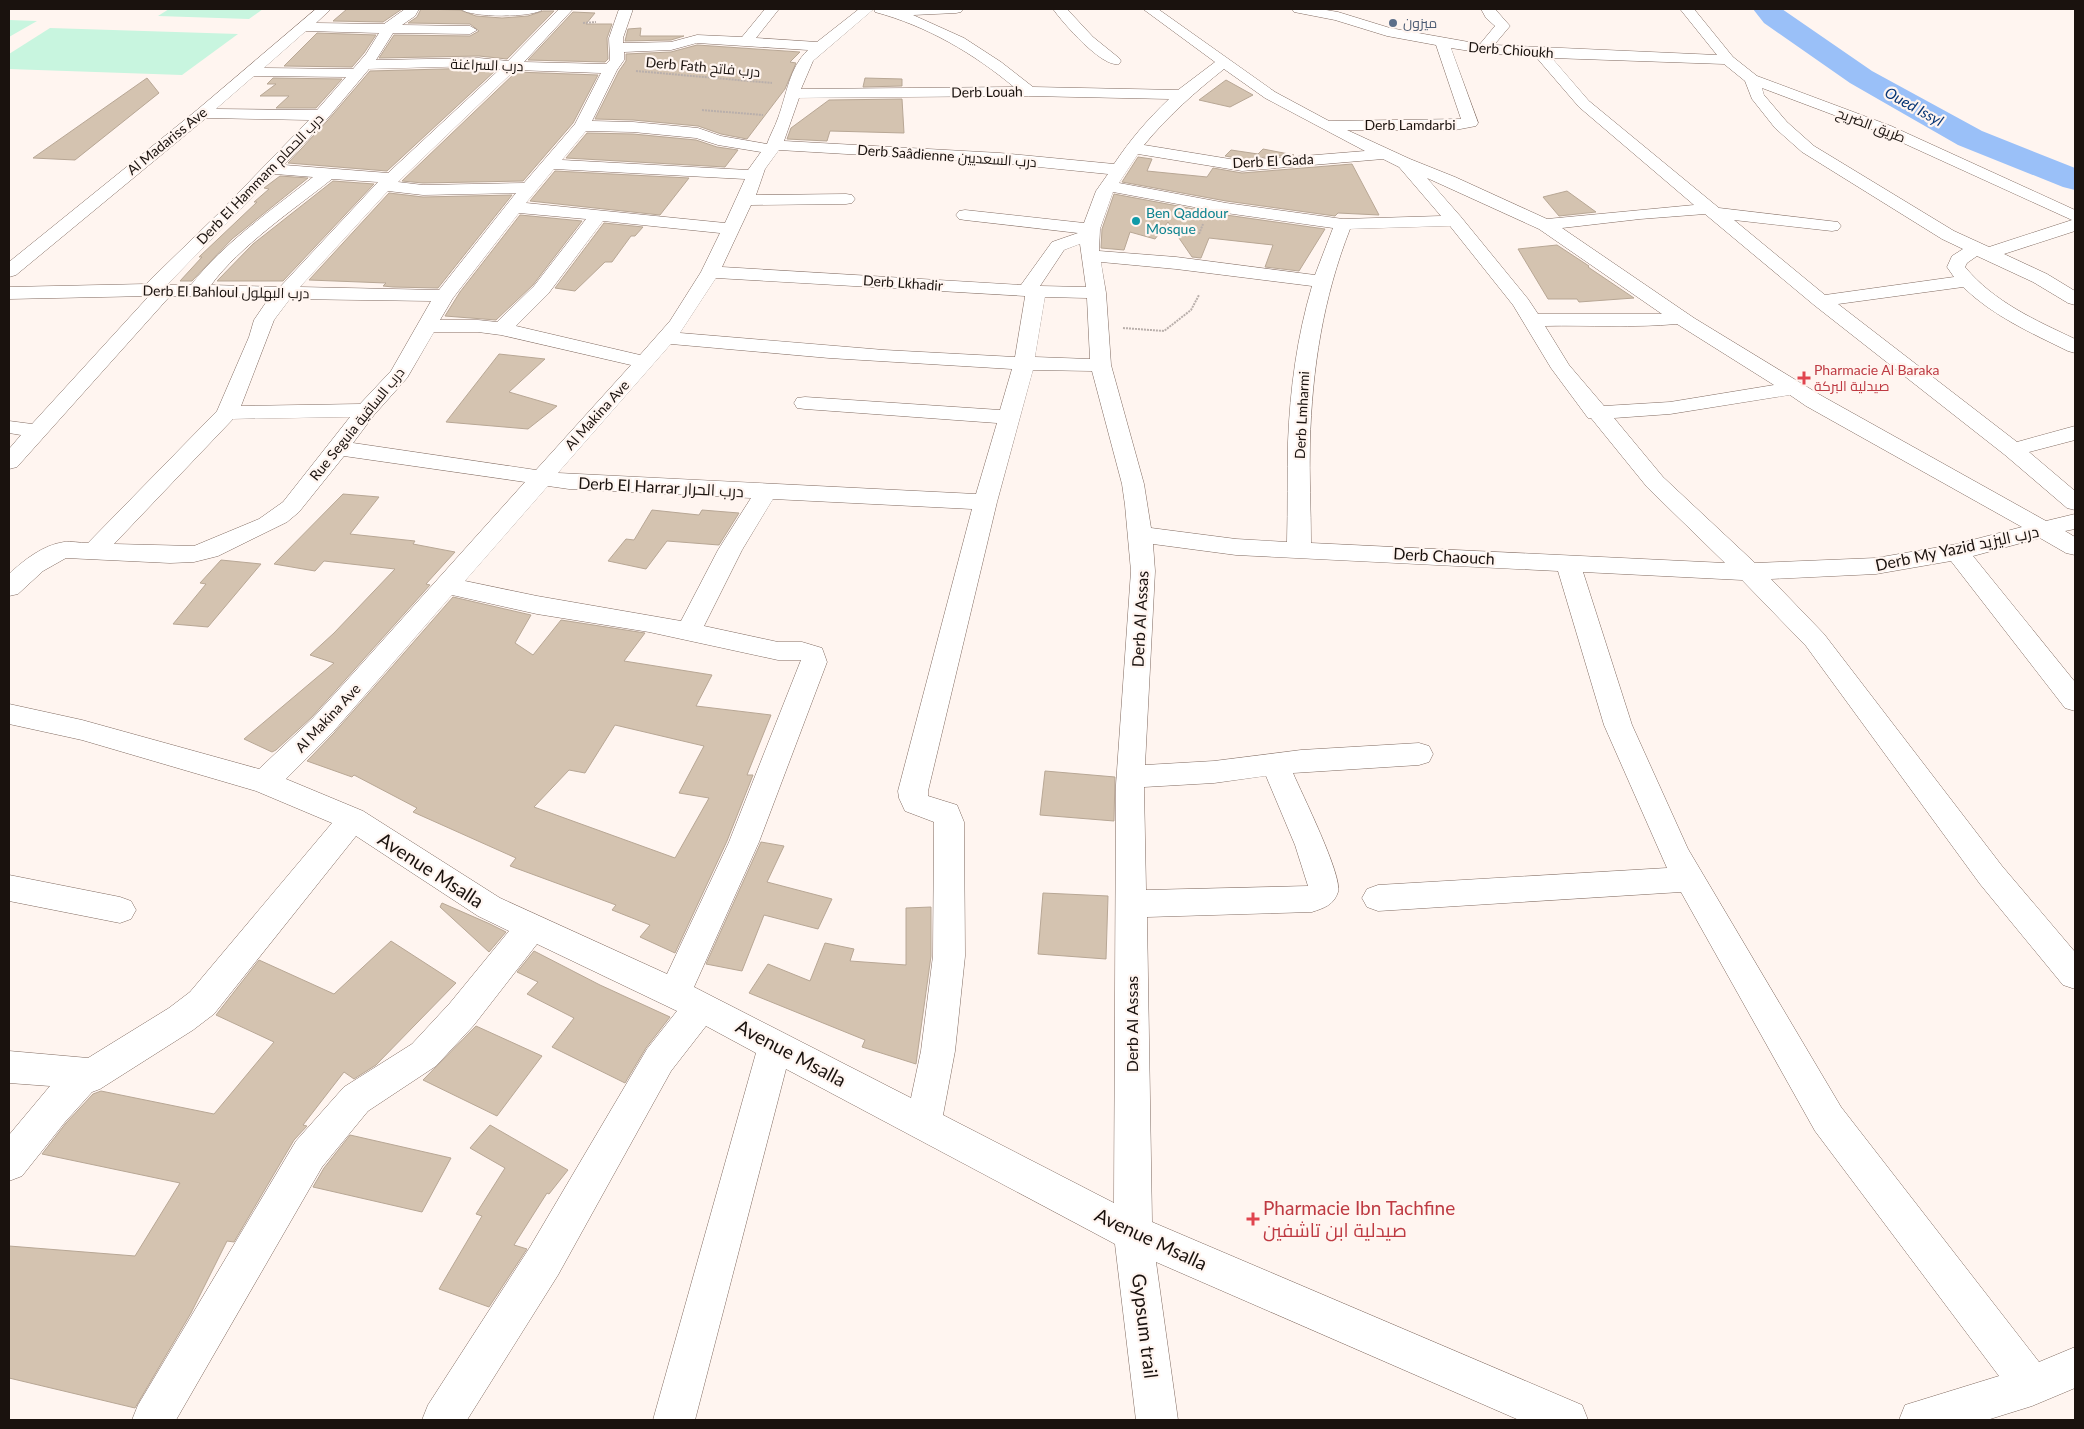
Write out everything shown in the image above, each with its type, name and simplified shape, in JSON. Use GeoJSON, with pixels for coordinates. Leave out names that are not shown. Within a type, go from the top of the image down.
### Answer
{"type":"FeatureCollection","features":[{"type":"Feature","properties":{"kind":"street","name":"Al Madariss Ave"},"geometry":{"type":"LineString","coordinates":[[9,271],[202,113],[324,9]]}},
{"type":"Feature","properties":{"kind":"street"},"geometry":{"type":"LineString","coordinates":[[389,27],[410,13],[412,9]]}},
{"type":"Feature","properties":{"kind":"street"},"geometry":{"type":"LineString","coordinates":[[468,9],[498,12],[536,9]]}},
{"type":"Feature","properties":{"kind":"street"},"geometry":{"type":"LineString","coordinates":[[745,49],[772,9]]}},
{"type":"Feature","properties":{"kind":"street","name":"Al Makina Ave"},"geometry":{"type":"LineString","coordinates":[[264,782],[323,725],[678,324],[710,272],[745,200],[761,161],[772,147],[786,117],[793,90],[797,62],[867,9]]}},
{"type":"Feature","properties":{"kind":"street"},"geometry":{"type":"LineString","coordinates":[[886,10],[956,9]]}},
{"type":"Feature","properties":{"kind":"street"},"geometry":{"type":"LineString","coordinates":[[1060,9],[1082,34],[1114,61]]}},
{"type":"Feature","properties":{"kind":"street"},"geometry":{"type":"LineString","coordinates":[[1150,9],[1270,95],[1325,125],[1394,158],[1450,181],[1544,226],[1681,318],[1794,388],[2075,547]]}},
{"type":"Feature","properties":{"kind":"street","name":"Derb Chioukh"},"geometry":{"type":"LineString","coordinates":[[1299,9],[1347,14],[1386,32],[1484,49],[1728,60]]}},
{"type":"Feature","properties":{"kind":"street"},"geometry":{"type":"LineString","coordinates":[[1484,49],[1503,26],[1488,9]]}},
{"type":"Feature","properties":{"kind":"street","name":"طريق الضريح"},"geometry":{"type":"LineString","coordinates":[[1686,9],[1728,60],[1752,79],[1885,129],[2075,216]]}},
{"type":"Feature","properties":{"kind":"street"},"geometry":{"type":"LineString","coordinates":[[886,10],[912,18],[959,43],[1012,76],[1030,91]]}},
{"type":"Feature","properties":{"kind":"street"},"geometry":{"type":"LineString","coordinates":[[93,552],[227,413],[259,337],[260,326],[272,307],[315,258],[391,178],[513,66],[560,16]]}},
{"type":"Feature","properties":{"kind":"street","name":"Rue Seguia درب الساقية"},"geometry":{"type":"LineString","coordinates":[[9,588],[27,570],[53,553],[64,550],[170,555],[194,554],[217,547],[279,517],[290,508],[366,410],[400,374],[444,296],[516,207],[528,188],[582,126],[610,69],[617,60],[616,38],[623,16]]}},
{"type":"Feature","properties":{"kind":"street"},"geometry":{"type":"LineString","coordinates":[[302,27],[389,27],[470,30]]}},
{"type":"Feature","properties":{"kind":"street","name":"Derb El Hammam درب الحمام"},"geometry":{"type":"LineString","coordinates":[[9,462],[158,290],[362,69],[389,27]]}},
{"type":"Feature","properties":{"kind":"street","name":"Derb Lamdarbi"},"geometry":{"type":"LineString","coordinates":[[1325,125],[1468,124],[1470,122],[1442,43]]}},
{"type":"Feature","properties":{"kind":"street"},"geometry":{"type":"LineString","coordinates":[[616,48],[671,46],[682,52],[710,52],[820,46]]}},
{"type":"Feature","properties":{"kind":"street"},"geometry":{"type":"LineString","coordinates":[[1540,53],[1584,104],[1711,211],[1821,301],[2014,450],[2075,503]]}},
{"type":"Feature","properties":{"kind":"street","name":"درب السراغنة"},"geometry":{"type":"LineString","coordinates":[[251,72],[362,69],[479,62],[513,66],[610,69]]}},
{"type":"Feature","properties":{"kind":"street","name":"Derb Al Assas"},"geometry":{"type":"LineString","coordinates":[[1133,1233],[1131,777],[1143,591],[1141,534],[1133,484],[1101,366],[1091,240],[1114,178],[1133,148],[1156,120],[1182,94],[1224,62]]}},
{"type":"Feature","properties":{"kind":"street"},"geometry":{"type":"LineString","coordinates":[[1752,79],[1757,96],[1781,125],[1808,149],[1948,235],[2040,278],[2075,298]]}},
{"type":"Feature","properties":{"kind":"street","name":"Derb Louah"},"geometry":{"type":"LineString","coordinates":[[793,90],[1182,94]]}},
{"type":"Feature","properties":{"kind":"street"},"geometry":{"type":"LineString","coordinates":[[202,113],[317,115],[318,117]]}},
{"type":"Feature","properties":{"kind":"street","name":"Derb Saâdienne درب السعديين"},"geometry":{"type":"LineString","coordinates":[[582,126],[633,127],[698,133],[718,140],[772,147],[1000,158],[1114,178]]}},
{"type":"Feature","properties":{"kind":"street","name":"Derb El Gada"},"geometry":{"type":"LineString","coordinates":[[1133,148],[1242,166],[1394,158]]}},
{"type":"Feature","properties":{"kind":"street"},"geometry":{"type":"LineString","coordinates":[[1394,158],[1455,221],[1532,320],[1561,368],[1596,413],[1655,482],[1777,599],[1815,640],[1991,875],[2075,975]]}},
{"type":"Feature","properties":{"kind":"street"},"geometry":{"type":"LineString","coordinates":[[550,164],[755,175]]}},
{"type":"Feature","properties":{"kind":"street"},"geometry":{"type":"LineString","coordinates":[[271,168],[391,178]]}},
{"type":"Feature","properties":{"kind":"street"},"geometry":{"type":"LineString","coordinates":[[196,292],[212,271],[247,239],[330,172]]}},
{"type":"Feature","properties":{"kind":"street"},"geometry":{"type":"LineString","coordinates":[[391,178],[389,186],[423,190],[528,188]]}},
{"type":"Feature","properties":{"kind":"street"},"geometry":{"type":"LineString","coordinates":[[1114,178],[1226,208],[1343,224],[1455,221]]}},
{"type":"Feature","properties":{"kind":"street"},"geometry":{"type":"LineString","coordinates":[[745,200],[846,199]]}},
{"type":"Feature","properties":{"kind":"street"},"geometry":{"type":"LineString","coordinates":[[516,207],[730,229]]}},
{"type":"Feature","properties":{"kind":"street"},"geometry":{"type":"LineString","coordinates":[[1544,226],[1640,214],[1711,211],[1832,226]]}},
{"type":"Feature","properties":{"kind":"street"},"geometry":{"type":"LineString","coordinates":[[501,329],[514,319],[537,294],[599,215]]}},
{"type":"Feature","properties":{"kind":"street"},"geometry":{"type":"LineString","coordinates":[[965,215],[1091,240],[1176,264],[1322,282]]}},
{"type":"Feature","properties":{"kind":"street","name":"Derb Lmharmi"},"geometry":{"type":"LineString","coordinates":[[1299,549],[1300,421],[1310,329],[1332,249],[1343,224]]}},
{"type":"Feature","properties":{"kind":"street"},"geometry":{"type":"LineString","coordinates":[[2075,225],[1983,251],[1959,260],[1956,267],[1966,281],[1986,297],[2075,347]]}},
{"type":"Feature","properties":{"kind":"street"},"geometry":{"type":"LineString","coordinates":[[924,1123],[938,1051],[948,956],[948,822],[947,813],[942,809],[920,806],[914,803],[912,799],[932,709],[985,502],[1024,364],[1036,297],[1030,285],[1058,246],[1063,243],[1091,240]]}},
{"type":"Feature","properties":{"kind":"street","name":"Derb Lkhadir"},"geometry":{"type":"LineString","coordinates":[[710,272],[1096,293]]}},
{"type":"Feature","properties":{"kind":"street"},"geometry":{"type":"LineString","coordinates":[[1821,301],[1966,281]]}},
{"type":"Feature","properties":{"kind":"street","name":"Derb El Bahloul درب البهلول"},"geometry":{"type":"LineString","coordinates":[[9,293],[158,290],[444,296]]}},
{"type":"Feature","properties":{"kind":"street"},"geometry":{"type":"LineString","coordinates":[[1532,320],[1610,319],[1645,321],[1681,318]]}},
{"type":"Feature","properties":{"kind":"street"},"geometry":{"type":"LineString","coordinates":[[427,326],[478,326],[501,329],[645,362]]}},
{"type":"Feature","properties":{"kind":"street"},"geometry":{"type":"LineString","coordinates":[[666,338],[834,354],[1101,366]]}},
{"type":"Feature","properties":{"kind":"street"},"geometry":{"type":"LineString","coordinates":[[1596,413],[1670,408],[1794,388]]}},
{"type":"Feature","properties":{"kind":"street"},"geometry":{"type":"LineString","coordinates":[[804,403],[1010,417]]}},
{"type":"Feature","properties":{"kind":"street"},"geometry":{"type":"LineString","coordinates":[[227,413],[366,410]]}},
{"type":"Feature","properties":{"kind":"street"},"geometry":{"type":"LineString","coordinates":[[9,427],[38,430]]}},
{"type":"Feature","properties":{"kind":"street"},"geometry":{"type":"LineString","coordinates":[[2014,450],[2075,433]]}},
{"type":"Feature","properties":{"kind":"street","name":"Derb El Harrar درب الحرار"},"geometry":{"type":"LineString","coordinates":[[338,448],[509,472],[540,479],[596,484],[985,502]]}},
{"type":"Feature","properties":{"kind":"street"},"geometry":{"type":"LineString","coordinates":[[688,632],[726,556],[766,492]]}},
{"type":"Feature","properties":{"kind":"street","name":"Derb My Yazid درب اليزيد"},"geometry":{"type":"LineString","coordinates":[[1748,572],[1876,566],[1957,552],[2075,521]]}},
{"type":"Feature","properties":{"kind":"street","name":"Derb Chaouch"},"geometry":{"type":"LineString","coordinates":[[1141,534],[1218,545],[1748,572]]}},
{"type":"Feature","properties":{"kind":"street"},"geometry":{"type":"LineString","coordinates":[[1957,552],[2075,701]]}},
{"type":"Feature","properties":{"kind":"street"},"geometry":{"type":"LineString","coordinates":[[1568,562],[1618,725],[1675,854],[1828,1119],[2032,1386]]}},
{"type":"Feature","properties":{"kind":"street"},"geometry":{"type":"LineString","coordinates":[[443,1420],[586,1191],[659,1060],[688,999],[744,842],[814,662],[813,655],[802,651],[778,651],[649,623],[537,605],[448,586]]}},
{"type":"Feature","properties":{"kind":"street","name":"Avenue Msalla"},"geometry":{"type":"LineString","coordinates":[[9,714],[82,730],[264,782],[353,819],[489,907],[688,999],[1133,1233],[1567,1420]]}},
{"type":"Feature","properties":{"kind":"street"},"geometry":{"type":"LineString","coordinates":[[1131,777],[1214,772],[1301,761],[1419,754]]}},
{"type":"Feature","properties":{"kind":"street"},"geometry":{"type":"LineString","coordinates":[[1131,904],[1312,900],[1321,895],[1324,891],[1323,885],[1310,845],[1275,765]]}},
{"type":"Feature","properties":{"kind":"street"},"geometry":{"type":"LineString","coordinates":[[86,1072],[88,1077],[181,1019],[202,1003],[353,819]]}},
{"type":"Feature","properties":{"kind":"street"},"geometry":{"type":"LineString","coordinates":[[1378,898],[1690,879]]}},
{"type":"Feature","properties":{"kind":"street"},"geometry":{"type":"LineString","coordinates":[[9,888],[120,910]]}},
{"type":"Feature","properties":{"kind":"street"},"geometry":{"type":"LineString","coordinates":[[154,1420],[208,1324],[310,1154],[356,1099],[424,1055],[462,1014],[532,927]]}},
{"type":"Feature","properties":{"kind":"street"},"geometry":{"type":"LineString","coordinates":[[674,1420],[775,1044]]}},
{"type":"Feature","properties":{"kind":"street"},"geometry":{"type":"LineString","coordinates":[[9,1066],[86,1072]]}},
{"type":"Feature","properties":{"kind":"street"},"geometry":{"type":"LineString","coordinates":[[9,1163],[86,1072]]}},
{"type":"Feature","properties":{"kind":"street","name":"Gypsum trail"},"geometry":{"type":"LineString","coordinates":[[1133,1233],[1157,1420]]}},
{"type":"Feature","properties":{"kind":"street"},"geometry":{"type":"LineString","coordinates":[[1920,1420],[2032,1386],[2075,1367]]}},
{"type":"Feature","properties":{"kind":"path"},"geometry":{"type":"LineString","coordinates":[[560,16],[623,16]]}},
{"type":"Feature","properties":{"kind":"path","name":"Derb Fath درب فاتح"},"geometry":{"type":"LineString","coordinates":[[610,69],[793,90]]}},
{"type":"Feature","properties":{"kind":"path"},"geometry":{"type":"LineString","coordinates":[[1098,325],[1164,331],[1191,310],[1199,295]]}},
{"type":"Feature","properties":{"kind":"green space"},"geometry":{"type":"Polygon","coordinates":[[[169,9],[263,9],[249,19],[158,16],[169,9]]]}},
{"type":"Feature","properties":{"kind":"green space"},"geometry":{"type":"Polygon","coordinates":[[[9,20],[37,21],[9,37],[9,20]]]}},
{"type":"Feature","properties":{"kind":"green space"},"geometry":{"type":"Polygon","coordinates":[[[50,28],[238,34],[182,75],[9,69],[9,54],[50,28]]]}},
{"type":"Feature","properties":{"kind":"building"},"geometry":{"type":"Polygon","coordinates":[[[347,9],[402,9],[383,22],[333,21],[347,9]]]}},
{"type":"Feature","properties":{"kind":"building"},"geometry":{"type":"Polygon","coordinates":[[[421,9],[460,10],[476,16],[502,18],[554,11],[507,59],[479,56],[379,58],[394,35],[470,36],[479,31],[470,24],[408,23],[417,17],[421,9]]]}},
{"type":"Feature","properties":{"kind":"building"},"geometry":{"type":"Polygon","coordinates":[[[573,12],[595,13],[586,24],[612,24],[607,38],[608,59],[605,62],[528,60],[573,12]]]}},
{"type":"Feature","properties":{"kind":"building"},"geometry":{"type":"Polygon","coordinates":[[[641,28],[640,36],[684,36],[671,40],[625,41],[628,29],[641,28]]]}},
{"type":"Feature","properties":{"kind":"building"},"geometry":{"type":"Polygon","coordinates":[[[317,33],[376,35],[352,67],[284,66],[317,33]]]}},
{"type":"Feature","properties":{"kind":"building"},"geometry":{"type":"Polygon","coordinates":[[[697,45],[800,52],[790,62],[796,63],[785,89],[747,139],[721,134],[698,126],[633,120],[595,119],[626,61],[626,54],[671,52],[697,45]]]}},
{"type":"Feature","properties":{"kind":"building"},"geometry":{"type":"Polygon","coordinates":[[[479,68],[496,70],[387,171],[288,163],[370,71],[479,68]]]}},
{"type":"Feature","properties":{"kind":"building"},"geometry":{"type":"Polygon","coordinates":[[[516,72],[598,75],[573,123],[523,181],[423,183],[402,181],[516,72]]]}},
{"type":"Feature","properties":{"kind":"building"},"geometry":{"type":"Polygon","coordinates":[[[147,78],[159,93],[75,160],[33,158],[147,78]]]}},
{"type":"Feature","properties":{"kind":"building"},"geometry":{"type":"Polygon","coordinates":[[[273,78],[342,79],[316,108],[276,108],[289,96],[260,96],[276,84],[267,84],[273,78]]]}},
{"type":"Feature","properties":{"kind":"building"},"geometry":{"type":"Polygon","coordinates":[[[865,78],[902,79],[902,86],[863,87],[865,78]]]}},
{"type":"Feature","properties":{"kind":"building"},"geometry":{"type":"Polygon","coordinates":[[[1226,80],[1253,95],[1230,107],[1199,100],[1226,80]]]}},
{"type":"Feature","properties":{"kind":"building"},"geometry":{"type":"Polygon","coordinates":[[[902,99],[904,133],[830,131],[827,141],[787,139],[791,128],[829,100],[902,99]]]}},
{"type":"Feature","properties":{"kind":"building"},"geometry":{"type":"Polygon","coordinates":[[[587,133],[633,134],[696,140],[717,147],[738,150],[725,167],[566,158],[587,133]]]}},
{"type":"Feature","properties":{"kind":"building"},"geometry":{"type":"Polygon","coordinates":[[[1263,149],[1294,155],[1242,159],[1225,156],[1231,150],[1258,154],[1263,149]]]}},
{"type":"Feature","properties":{"kind":"building"},"geometry":{"type":"Polygon","coordinates":[[[1138,157],[1152,159],[1147,171],[1207,177],[1213,168],[1242,173],[1352,164],[1379,215],[1338,213],[1335,216],[1226,201],[1122,182],[1138,157]]]}},
{"type":"Feature","properties":{"kind":"building"},"geometry":{"type":"Polygon","coordinates":[[[555,171],[689,178],[660,215],[530,201],[555,171]]]}},
{"type":"Feature","properties":{"kind":"building"},"geometry":{"type":"Polygon","coordinates":[[[280,176],[308,178],[232,239],[192,281],[180,281],[202,257],[199,257],[269,189],[264,188],[280,176]]]}},
{"type":"Feature","properties":{"kind":"building"},"geometry":{"type":"Polygon","coordinates":[[[333,181],[374,184],[283,281],[217,281],[253,244],[333,181]]]}},
{"type":"Feature","properties":{"kind":"building"},"geometry":{"type":"Polygon","coordinates":[[[1567,191],[1596,212],[1559,216],[1543,197],[1567,191]]]}},
{"type":"Feature","properties":{"kind":"building"},"geometry":{"type":"Polygon","coordinates":[[[389,193],[423,197],[512,195],[438,288],[393,287],[383,286],[386,283],[309,280],[389,193]]]}},
{"type":"Feature","properties":{"kind":"building"},"geometry":{"type":"Polygon","coordinates":[[[1114,194],[1226,215],[1325,229],[1299,271],[1265,267],[1273,245],[1209,238],[1201,258],[1192,257],[1168,222],[1155,239],[1130,232],[1124,250],[1101,248],[1102,229],[1114,194]]]}},
{"type":"Feature","properties":{"kind":"building"},"geometry":{"type":"Polygon","coordinates":[[[520,215],[582,221],[533,285],[496,320],[445,316],[460,292],[520,215]]]}},
{"type":"Feature","properties":{"kind":"building"},"geometry":{"type":"Polygon","coordinates":[[[604,223],[643,227],[635,236],[631,236],[612,262],[605,262],[575,291],[555,288],[604,223]]]}},
{"type":"Feature","properties":{"kind":"building"},"geometry":{"type":"Polygon","coordinates":[[[1557,245],[1634,298],[1579,302],[1577,299],[1548,299],[1518,249],[1557,245]]]}},
{"type":"Feature","properties":{"kind":"building"},"geometry":{"type":"Polygon","coordinates":[[[499,354],[545,359],[509,392],[557,406],[528,429],[446,422],[499,354]]]}},
{"type":"Feature","properties":{"kind":"building"},"geometry":{"type":"Polygon","coordinates":[[[343,494],[379,497],[350,534],[415,541],[413,544],[455,552],[426,584],[430,585],[312,717],[272,752],[244,739],[334,663],[310,655],[334,633],[395,569],[324,561],[315,571],[274,564],[343,494]]]}},
{"type":"Feature","properties":{"kind":"building"},"geometry":{"type":"Polygon","coordinates":[[[652,510],[699,515],[702,510],[739,513],[719,545],[667,541],[646,569],[608,561],[626,539],[634,540],[652,510]]]}},
{"type":"Feature","properties":{"kind":"building"},"geometry":{"type":"Polygon","coordinates":[[[221,560],[261,564],[208,627],[173,624],[206,584],[200,583],[221,560]]]}},
{"type":"Feature","properties":{"kind":"building"},"geometry":{"type":"Polygon","coordinates":[[[453,597],[531,615],[515,643],[533,655],[561,620],[645,633],[624,661],[712,675],[696,706],[771,715],[747,775],[753,775],[727,841],[675,953],[640,937],[650,925],[612,910],[616,905],[510,866],[516,858],[413,812],[417,808],[354,775],[352,777],[307,761],[334,733],[453,597]],[[615,725],[585,773],[569,770],[534,807],[675,858],[709,798],[679,793],[704,746],[615,725]]]}},
{"type":"Feature","properties":{"kind":"building"},"geometry":{"type":"Polygon","coordinates":[[[1045,771],[1115,777],[1114,821],[1040,815],[1045,771]]]}},
{"type":"Feature","properties":{"kind":"building"},"geometry":{"type":"Polygon","coordinates":[[[761,842],[784,846],[767,882],[832,899],[818,929],[764,915],[742,971],[706,964],[761,842]]]}},
{"type":"Feature","properties":{"kind":"building"},"geometry":{"type":"Polygon","coordinates":[[[1043,893],[1108,896],[1106,959],[1038,954],[1043,893]]]}},
{"type":"Feature","properties":{"kind":"building"},"geometry":{"type":"Polygon","coordinates":[[[442,903],[506,932],[489,952],[440,907],[442,903]]]}},
{"type":"Feature","properties":{"kind":"building"},"geometry":{"type":"Polygon","coordinates":[[[931,907],[931,956],[916,1064],[862,1047],[865,1040],[749,993],[768,964],[810,981],[825,943],[854,949],[850,961],[906,965],[906,908],[931,907]]]}},
{"type":"Feature","properties":{"kind":"building"},"geometry":{"type":"Polygon","coordinates":[[[391,941],[456,983],[376,1065],[354,1079],[344,1072],[303,1125],[307,1126],[294,1140],[234,1242],[227,1241],[191,1313],[135,1408],[9,1378],[9,1246],[135,1256],[180,1183],[42,1154],[66,1123],[93,1094],[101,1091],[214,1114],[274,1042],[216,1015],[259,960],[334,994],[391,941]]]}},
{"type":"Feature","properties":{"kind":"building"},"geometry":{"type":"Polygon","coordinates":[[[534,951],[600,985],[670,1017],[646,1048],[625,1083],[552,1047],[574,1018],[527,994],[538,982],[517,972],[534,951]]]}},
{"type":"Feature","properties":{"kind":"building"},"geometry":{"type":"Polygon","coordinates":[[[476,1026],[542,1056],[497,1116],[423,1080],[476,1026]]]}},
{"type":"Feature","properties":{"kind":"building"},"geometry":{"type":"Polygon","coordinates":[[[490,1125],[568,1170],[549,1194],[547,1193],[514,1245],[527,1249],[489,1307],[439,1289],[482,1216],[476,1214],[505,1168],[470,1148],[490,1125]]]}},
{"type":"Feature","properties":{"kind":"building"},"geometry":{"type":"Polygon","coordinates":[[[350,1135],[451,1158],[422,1212],[313,1187],[324,1168],[350,1135]]]}},
{"type":"Feature","properties":{"kind":"waterway","name":"Oued Issyl"},"geometry":{"type":"LineString","coordinates":[[1767,9],[1774,17],[1861,77],[1970,138],[2075,180]]}},
{"type":"Feature","properties":{"kind":"place","name":"ميزون"},"geometry":{"type":"Point","coordinates":[1393,23]}},
{"type":"Feature","properties":{"kind":"place","name":"Ben Qaddour Mosque"},"geometry":{"type":"Point","coordinates":[1136,221]}},
{"type":"Feature","properties":{"kind":"place","name":"Pharmacie Al Baraka صيدلية البركة"},"geometry":{"type":"Point","coordinates":[1804,378]}},
{"type":"Feature","properties":{"kind":"place","name":"Pharmacie Ibn Tachfine صيدلية ابن تاشفين"},"geometry":{"type":"Point","coordinates":[1253,1219]}}]}
